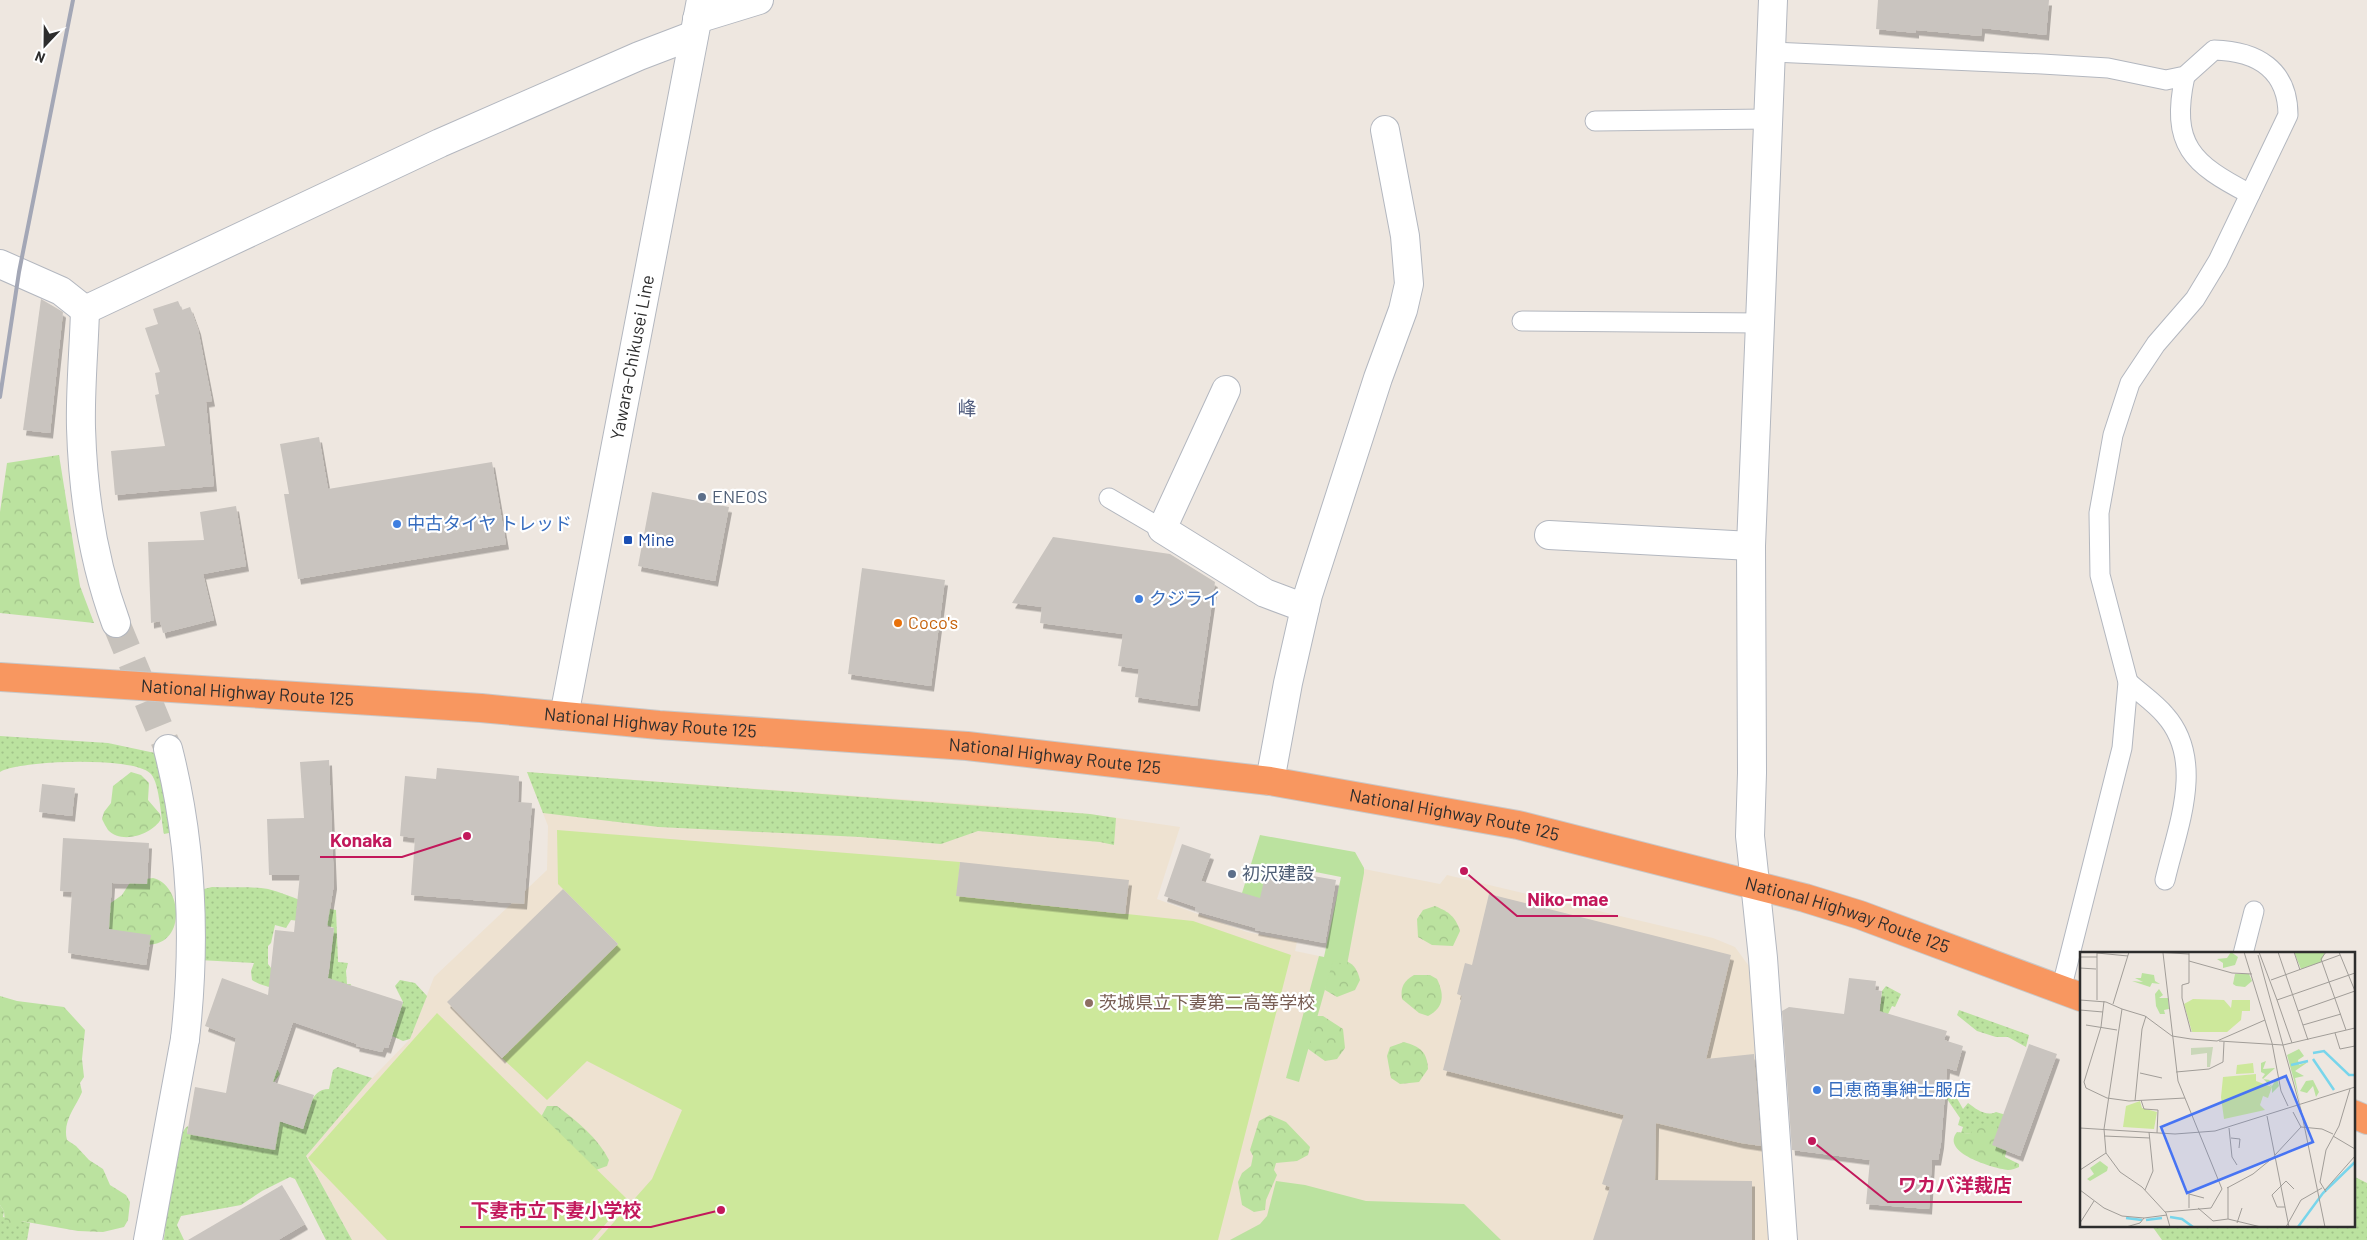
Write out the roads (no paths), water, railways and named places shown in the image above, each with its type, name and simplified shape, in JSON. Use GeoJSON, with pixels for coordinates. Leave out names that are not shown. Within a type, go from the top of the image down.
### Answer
{"type":"FeatureCollection","features":[{"type":"Feature","properties":{"kind":"highway","name":"National Highway Route 125"},"geometry":{"type":"LineString","coordinates":[[0,677],[481,708],[564,716],[967,746],[1270,780],[1518,825],[1755,885],[1860,915],[2071,994]]}},
{"type":"Feature","properties":{"kind":"highway"},"geometry":{"type":"LineString","coordinates":[[2354,1114],[2367,1120]]}},
{"type":"Feature","properties":{"kind":"street"},"geometry":{"type":"LineString","coordinates":[[85,310],[440,143],[639,56],[697,18],[759,0]]}},
{"type":"Feature","properties":{"kind":"street"},"geometry":{"type":"LineString","coordinates":[[1773,0],[1751,546],[1752,773],[1750,836],[1763,958],[1783,1240]]}},
{"type":"Feature","properties":{"kind":"street","name":"Yawara-Chikusei Line"},"geometry":{"type":"LineString","coordinates":[[564,716],[697,18]]}},
{"type":"Feature","properties":{"kind":"street"},"geometry":{"type":"LineString","coordinates":[[1270,780],[1288,683],[1305,608],[1375,387],[1404,310],[1410,284],[1405,236],[1385,130]]}},
{"type":"Feature","properties":{"kind":"street"},"geometry":{"type":"LineString","coordinates":[[0,264],[61,291],[85,310]]}},
{"type":"Feature","properties":{"kind":"street"},"geometry":{"type":"LineString","coordinates":[[85,310],[81,428],[85,483],[96,560],[116,623]]}},
{"type":"Feature","properties":{"kind":"street"},"geometry":{"type":"LineString","coordinates":[[1226,390],[1162,529],[1265,593],[1305,608]]}},
{"type":"Feature","properties":{"kind":"street"},"geometry":{"type":"LineString","coordinates":[[1549,535],[1751,546]]}},
{"type":"Feature","properties":{"kind":"street"},"geometry":{"type":"LineString","coordinates":[[148,1240],[184,1039],[190,980],[190,916],[186,835],[180,795],[168,748]]}},
{"type":"Feature","properties":{"kind":"lane"},"geometry":{"type":"LineString","coordinates":[[1771,52],[2108,68],[2166,80],[2185,76],[2214,50],[2235,50],[2263,60],[2277,78],[2288,97],[2288,115],[2218,262],[2195,299],[2156,344],[2130,383],[2114,435],[2099,513],[2100,575],[2128,682],[2122,748],[2071,994]]}},
{"type":"Feature","properties":{"kind":"lane"},"geometry":{"type":"LineString","coordinates":[[2185,76],[2181,95],[2182,136],[2191,153],[2207,169],[2250,194]]}},
{"type":"Feature","properties":{"kind":"lane"},"geometry":{"type":"LineString","coordinates":[[1596,121],[1768,119]]}},
{"type":"Feature","properties":{"kind":"lane"},"geometry":{"type":"LineString","coordinates":[[1522,321],[1760,323]]}},
{"type":"Feature","properties":{"kind":"lane"},"geometry":{"type":"LineString","coordinates":[[1110,498],[1162,529]]}},
{"type":"Feature","properties":{"kind":"lane"},"geometry":{"type":"LineString","coordinates":[[2128,682],[2166,715],[2183,742],[2187,769],[2183,806],[2165,880]]}},
{"type":"Feature","properties":{"kind":"lane"},"geometry":{"type":"LineString","coordinates":[[2244,952],[2254,911]]}},
{"type":"Feature","properties":{"kind":"tunnel"},"geometry":{"type":"LineString","coordinates":[[116,623],[168,749]]}},
{"type":"Feature","properties":{"kind":"railway"},"geometry":{"type":"LineString","coordinates":[[0,397],[19,272],[73,0]]}},
{"type":"Feature","properties":{"kind":"place","name":"ENEOS"},"geometry":{"type":"Point","coordinates":[702,497]}},
{"type":"Feature","properties":{"kind":"place","name":"中古タイヤ トレッド"},"geometry":{"type":"Point","coordinates":[397,524]}},
{"type":"Feature","properties":{"kind":"place","name":"Mine"},"geometry":{"type":"Point","coordinates":[628,540]}},
{"type":"Feature","properties":{"kind":"place","name":"クジライ"},"geometry":{"type":"Point","coordinates":[1139,599]}},
{"type":"Feature","properties":{"kind":"place","name":"Coco's"},"geometry":{"type":"Point","coordinates":[898,623]}},
{"type":"Feature","properties":{"kind":"place","name":"Konaka"},"geometry":{"type":"Point","coordinates":[467,836]}},
{"type":"Feature","properties":{"kind":"place","name":"Niko-mae"},"geometry":{"type":"Point","coordinates":[1464,871]}},
{"type":"Feature","properties":{"kind":"place","name":"初沢建設"},"geometry":{"type":"Point","coordinates":[1232,874]}},
{"type":"Feature","properties":{"kind":"place","name":"茨城県立下妻第二高等学校"},"geometry":{"type":"Point","coordinates":[1089,1003]}},
{"type":"Feature","properties":{"kind":"place","name":"日恵商事紳士服店"},"geometry":{"type":"Point","coordinates":[1817,1090]}},
{"type":"Feature","properties":{"kind":"place","name":"ワカバ洋裁店"},"geometry":{"type":"Point","coordinates":[1812,1141]}},
{"type":"Feature","properties":{"kind":"place","name":"下妻市立下妻小学校"},"geometry":{"type":"Point","coordinates":[721,1210]}},
{"type":"Feature","properties":{"kind":"district","name":"峰"},"geometry":{"type":"Point","coordinates":[967,408]}}]}
